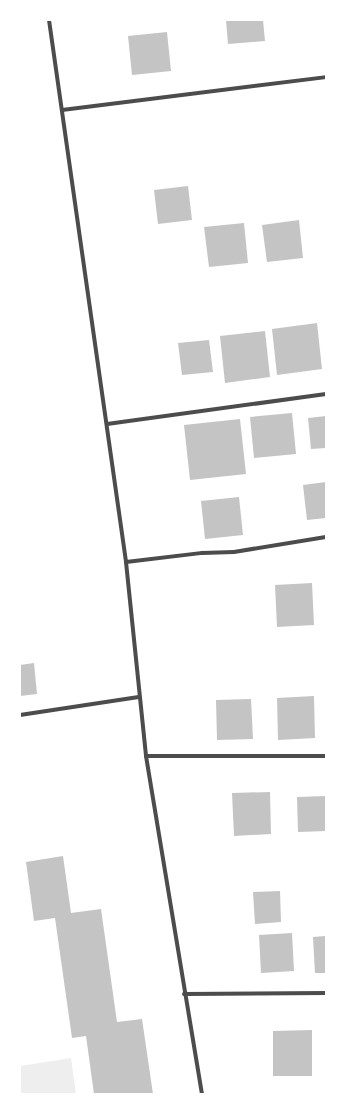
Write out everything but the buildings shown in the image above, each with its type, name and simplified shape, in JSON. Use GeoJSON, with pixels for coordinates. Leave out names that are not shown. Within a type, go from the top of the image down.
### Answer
{"type":"FeatureCollection","features":[{"type":"Feature","properties":{"kind":"street"},"geometry":{"type":"LineString","coordinates":[[49,20],[126,562],[146,756],[184,994],[202,1094]]}},
{"type":"Feature","properties":{"kind":"street"},"geometry":{"type":"LineString","coordinates":[[62,110],[326,77]]}},
{"type":"Feature","properties":{"kind":"street"},"geometry":{"type":"LineString","coordinates":[[107,424],[326,394]]}},
{"type":"Feature","properties":{"kind":"street"},"geometry":{"type":"LineString","coordinates":[[126,562],[202,553],[234,552],[326,537]]}},
{"type":"Feature","properties":{"kind":"street"},"geometry":{"type":"LineString","coordinates":[[20,715],[139,697]]}},
{"type":"Feature","properties":{"kind":"street"},"geometry":{"type":"LineString","coordinates":[[146,756],[326,756]]}},
{"type":"Feature","properties":{"kind":"street"},"geometry":{"type":"LineString","coordinates":[[184,994],[326,993]]}},
{"type":"Feature","properties":{"kind":"shaded area"},"geometry":{"type":"Polygon","coordinates":[[[71,1058],[76,1094],[20,1094],[20,1066],[71,1058]]]}}]}
